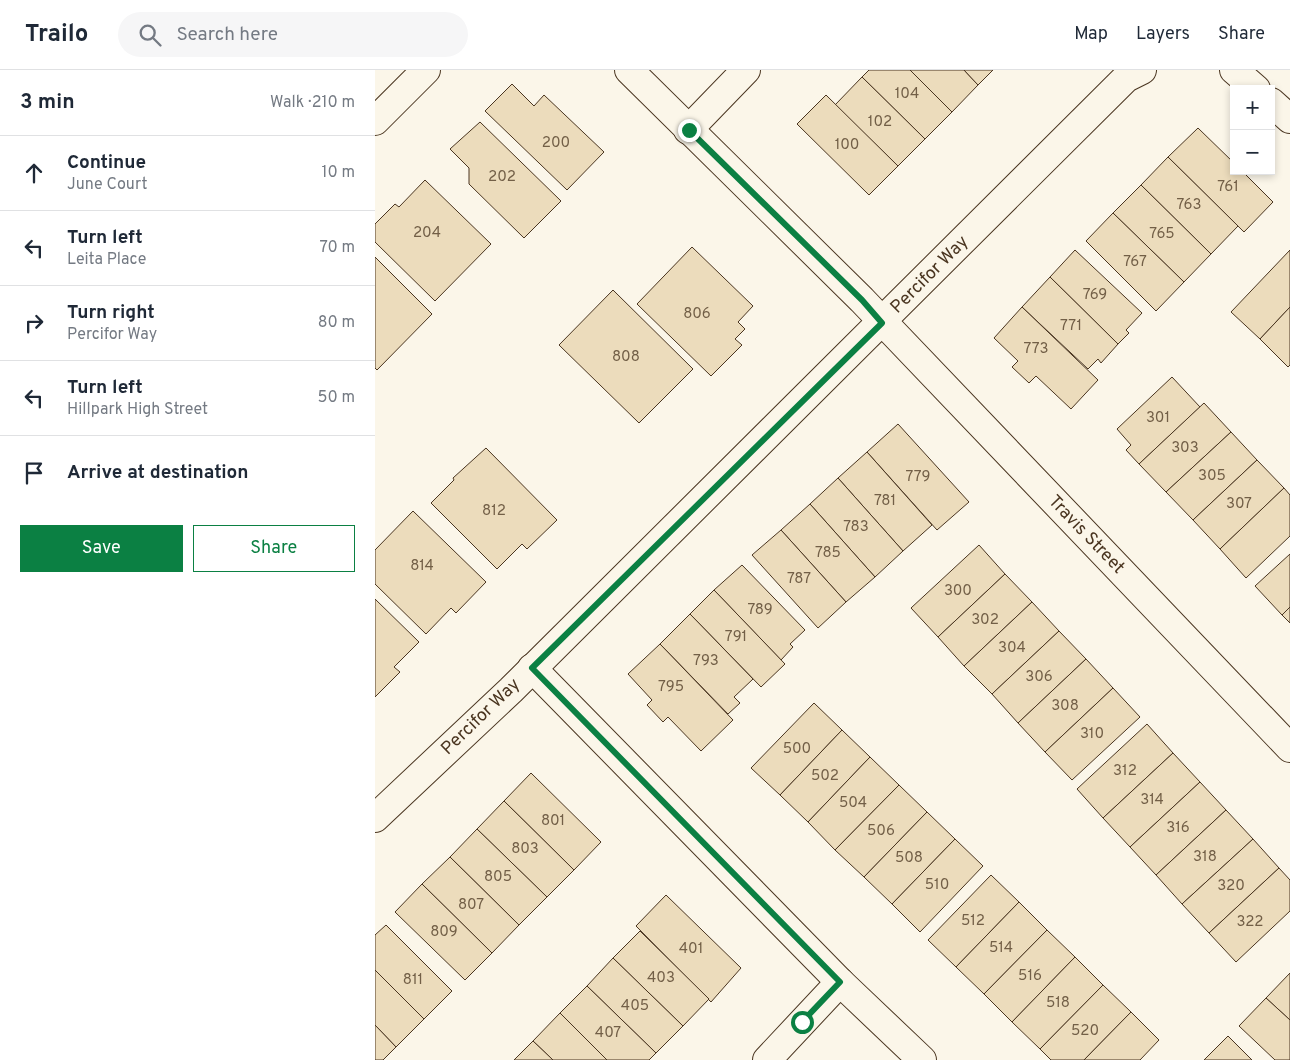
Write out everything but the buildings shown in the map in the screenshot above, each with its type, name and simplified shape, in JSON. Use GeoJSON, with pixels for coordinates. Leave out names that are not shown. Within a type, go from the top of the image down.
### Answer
{"type":"FeatureCollection","features":[{"type":"Feature","properties":{"kind":"street"},"geometry":{"type":"LineString","coordinates":[[375,121],[426,70]]}},
{"type":"Feature","properties":{"kind":"street","name":"Travis Street"},"geometry":{"type":"LineString","coordinates":[[629,70],[862,300],[1290,748]]}},
{"type":"Feature","properties":{"kind":"street"},"geometry":{"type":"LineString","coordinates":[[689,130],[746,70]]}},
{"type":"Feature","properties":{"kind":"street","name":"Percifor Way"},"geometry":{"type":"LineString","coordinates":[[375,818],[532,668],[882,323],[1126,78],[1143,70]]}},
{"type":"Feature","properties":{"kind":"street"},"geometry":{"type":"LineString","coordinates":[[1234,70],[1251,85]]}},
{"type":"Feature","properties":{"kind":"street"},"geometry":{"type":"LineString","coordinates":[[1275,106],[1290,119]]}},
{"type":"Feature","properties":{"kind":"street"},"geometry":{"type":"LineString","coordinates":[[532,668],[840,982],[922,1060]]}},
{"type":"Feature","properties":{"kind":"street"},"geometry":{"type":"LineString","coordinates":[[767,1060],[840,982]]}},
{"type":"Feature","properties":{"kind":"route"},"geometry":{"type":"LineString","coordinates":[[689,130],[862,300],[882,323],[532,668],[840,982],[802,1022]]}}]}
